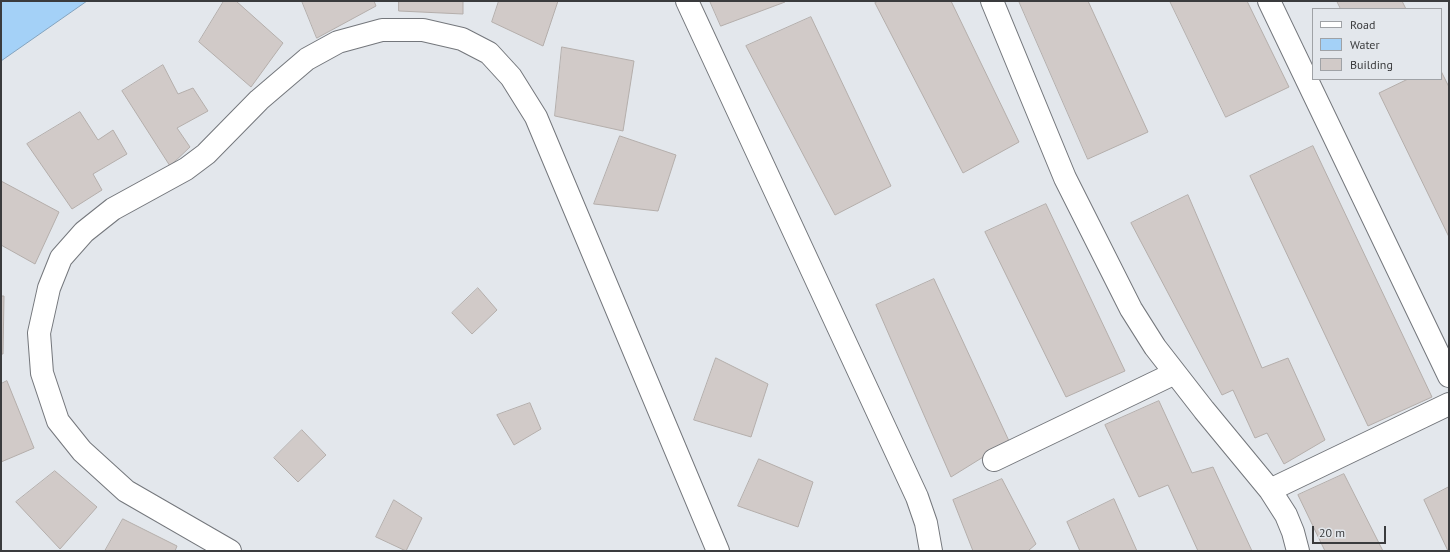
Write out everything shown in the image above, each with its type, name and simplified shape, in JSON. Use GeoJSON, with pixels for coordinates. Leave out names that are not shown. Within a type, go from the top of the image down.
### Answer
{"type":"FeatureCollection","features":[{"type":"Feature","properties":{"kind":"street"},"geometry":{"type":"LineString","coordinates":[[687,1],[917,497],[926,523],[931,551]]}},
{"type":"Feature","properties":{"kind":"street"},"geometry":{"type":"LineString","coordinates":[[992,1],[1065,178],[1131,309],[1155,347],[1270,490],[1286,515],[1293,532],[1298,551]]}},
{"type":"Feature","properties":{"kind":"street"},"geometry":{"type":"LineString","coordinates":[[1269,1],[1449,376]]}},
{"type":"Feature","properties":{"kind":"street"},"geometry":{"type":"LineString","coordinates":[[230,551],[126,491],[82,451],[58,421],[42,373],[39,332],[48,288],[61,258],[84,232],[113,209],[186,169],[206,154],[259,100],[307,59],[338,42],[382,30],[423,30],[462,39],[489,53],[511,77],[536,118],[718,551]]}},
{"type":"Feature","properties":{"kind":"street"},"geometry":{"type":"LineString","coordinates":[[994,460],[1175,373]]}},
{"type":"Feature","properties":{"kind":"street"},"geometry":{"type":"LineString","coordinates":[[1270,490],[1449,404]]}},
{"type":"Feature","properties":{"kind":"water"},"geometry":{"type":"Polygon","coordinates":[[[1,1],[87,1],[1,61],[1,1]]]}},
{"type":"Feature","properties":{"kind":"building"},"geometry":{"type":"Polygon","coordinates":[[[224,1],[236,1],[283,43],[251,87],[199,42],[224,1]]]}},
{"type":"Feature","properties":{"kind":"building"},"geometry":{"type":"Polygon","coordinates":[[[302,1],[374,1],[376,6],[317,38],[302,1]]]}},
{"type":"Feature","properties":{"kind":"building"},"geometry":{"type":"Polygon","coordinates":[[[399,1],[463,1],[463,14],[399,11],[399,1]]]}},
{"type":"Feature","properties":{"kind":"building"},"geometry":{"type":"Polygon","coordinates":[[[499,1],[558,1],[543,46],[492,22],[499,1]]]}},
{"type":"Feature","properties":{"kind":"building"},"geometry":{"type":"Polygon","coordinates":[[[710,1],[785,1],[785,2],[721,26],[710,1]]]}},
{"type":"Feature","properties":{"kind":"building"},"geometry":{"type":"Polygon","coordinates":[[[879,1],[951,1],[1019,142],[963,173],[875,3],[879,1]]]}},
{"type":"Feature","properties":{"kind":"building"},"geometry":{"type":"Polygon","coordinates":[[[1019,1],[1088,1],[1148,132],[1088,159],[1019,1]]]}},
{"type":"Feature","properties":{"kind":"building"},"geometry":{"type":"Polygon","coordinates":[[[1170,1],[1247,1],[1289,87],[1226,117],[1170,1]]]}},
{"type":"Feature","properties":{"kind":"building"},"geometry":{"type":"Polygon","coordinates":[[[1337,1],[1402,1],[1406,8],[1340,8],[1337,1]]]}},
{"type":"Feature","properties":{"kind":"building"},"geometry":{"type":"Polygon","coordinates":[[[811,17],[891,186],[835,215],[746,46],[811,17]]]}},
{"type":"Feature","properties":{"kind":"building"},"geometry":{"type":"Polygon","coordinates":[[[562,47],[634,61],[623,131],[555,116],[562,47]]]}},
{"type":"Feature","properties":{"kind":"building"},"geometry":{"type":"Polygon","coordinates":[[[163,65],[178,94],[193,88],[208,111],[177,128],[190,147],[170,166],[122,91],[163,65]]]}},
{"type":"Feature","properties":{"kind":"building"},"geometry":{"type":"Polygon","coordinates":[[[1442,73],[1449,87],[1449,237],[1379,93],[1406,80],[1442,80],[1442,73]]]}},
{"type":"Feature","properties":{"kind":"building"},"geometry":{"type":"Polygon","coordinates":[[[80,112],[98,140],[113,130],[127,154],[93,174],[102,190],[72,209],[27,144],[80,112]]]}},
{"type":"Feature","properties":{"kind":"building"},"geometry":{"type":"Polygon","coordinates":[[[620,136],[676,155],[658,211],[594,204],[620,136]]]}},
{"type":"Feature","properties":{"kind":"building"},"geometry":{"type":"Polygon","coordinates":[[[1313,146],[1432,397],[1368,426],[1250,176],[1313,146]]]}},
{"type":"Feature","properties":{"kind":"building"},"geometry":{"type":"Polygon","coordinates":[[[1,181],[59,212],[35,264],[1,245],[1,181]]]}},
{"type":"Feature","properties":{"kind":"building"},"geometry":{"type":"Polygon","coordinates":[[[1188,195],[1262,368],[1288,358],[1325,440],[1284,464],[1267,433],[1255,438],[1233,390],[1222,395],[1131,223],[1188,195]]]}},
{"type":"Feature","properties":{"kind":"building"},"geometry":{"type":"Polygon","coordinates":[[[1046,204],[1125,371],[1066,397],[985,232],[1046,204]]]}},
{"type":"Feature","properties":{"kind":"building"},"geometry":{"type":"Polygon","coordinates":[[[934,279],[1009,441],[951,477],[876,305],[934,279]]]}},
{"type":"Feature","properties":{"kind":"building"},"geometry":{"type":"Polygon","coordinates":[[[478,288],[497,310],[472,334],[452,313],[478,288]]]}},
{"type":"Feature","properties":{"kind":"building"},"geometry":{"type":"Polygon","coordinates":[[[1,296],[4,296],[3,354],[1,354],[1,296]]]}},
{"type":"Feature","properties":{"kind":"building"},"geometry":{"type":"Polygon","coordinates":[[[716,358],[768,384],[751,437],[694,420],[716,358]]]}},
{"type":"Feature","properties":{"kind":"building"},"geometry":{"type":"Polygon","coordinates":[[[7,381],[34,448],[1,462],[1,384],[7,381]]]}},
{"type":"Feature","properties":{"kind":"building"},"geometry":{"type":"Polygon","coordinates":[[[1159,401],[1192,473],[1213,467],[1252,551],[1198,551],[1168,485],[1139,497],[1105,425],[1159,401]]]}},
{"type":"Feature","properties":{"kind":"building"},"geometry":{"type":"Polygon","coordinates":[[[530,403],[541,429],[514,445],[497,415],[530,403]]]}},
{"type":"Feature","properties":{"kind":"building"},"geometry":{"type":"Polygon","coordinates":[[[302,430],[326,455],[298,482],[274,458],[302,430]]]}},
{"type":"Feature","properties":{"kind":"building"},"geometry":{"type":"Polygon","coordinates":[[[759,459],[813,482],[798,527],[738,506],[759,459]]]}},
{"type":"Feature","properties":{"kind":"building"},"geometry":{"type":"Polygon","coordinates":[[[55,471],[97,507],[60,549],[16,502],[55,471]]]}},
{"type":"Feature","properties":{"kind":"building"},"geometry":{"type":"Polygon","coordinates":[[[1344,474],[1383,551],[1325,551],[1298,495],[1344,474]]]}},
{"type":"Feature","properties":{"kind":"building"},"geometry":{"type":"Polygon","coordinates":[[[1002,479],[1036,544],[1028,551],[973,551],[953,500],[1002,479]]]}},
{"type":"Feature","properties":{"kind":"building"},"geometry":{"type":"Polygon","coordinates":[[[1449,487],[1449,551],[1448,551],[1424,500],[1449,487]]]}},
{"type":"Feature","properties":{"kind":"building"},"geometry":{"type":"Polygon","coordinates":[[[1114,499],[1137,551],[1080,551],[1067,522],[1114,499]]]}},
{"type":"Feature","properties":{"kind":"building"},"geometry":{"type":"Polygon","coordinates":[[[394,500],[422,518],[406,551],[376,537],[394,500]]]}},
{"type":"Feature","properties":{"kind":"building"},"geometry":{"type":"Polygon","coordinates":[[[123,519],[177,546],[175,551],[105,551],[123,519]]]}}]}
